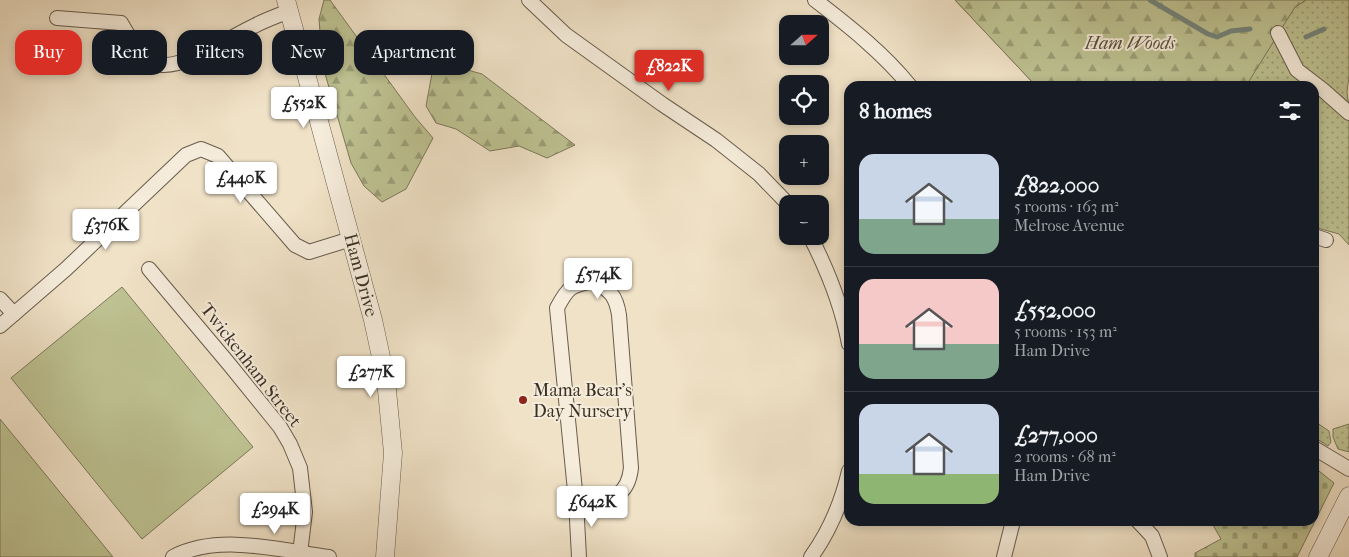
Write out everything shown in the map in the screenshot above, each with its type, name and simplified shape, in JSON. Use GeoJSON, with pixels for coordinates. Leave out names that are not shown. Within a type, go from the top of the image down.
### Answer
{"type":"FeatureCollection","features":[{"type":"Feature","properties":{"kind":"street"},"geometry":{"type":"LineString","coordinates":[[529,0],[566,35],[716,140],[759,174],[779,195]]}},
{"type":"Feature","properties":{"kind":"street"},"geometry":{"type":"LineString","coordinates":[[815,0],[850,26],[893,66],[906,81]]}},
{"type":"Feature","properties":{"kind":"street"},"geometry":{"type":"LineString","coordinates":[[57,18],[121,23],[130,40],[145,56],[162,65],[184,62],[254,25],[287,5]]}},
{"type":"Feature","properties":{"kind":"street","name":"Ham Drive"},"geometry":{"type":"LineString","coordinates":[[287,5],[373,320],[386,380],[393,454],[385,557]]}},
{"type":"Feature","properties":{"kind":"street"},"geometry":{"type":"LineString","coordinates":[[1278,33],[1297,70],[1311,81]]}},
{"type":"Feature","properties":{"kind":"street"},"geometry":{"type":"LineString","coordinates":[[1319,87],[1349,113]]}},
{"type":"Feature","properties":{"kind":"street"},"geometry":{"type":"LineString","coordinates":[[0,326],[66,269],[186,155],[201,149],[218,156],[294,245],[309,252],[351,239]]}},
{"type":"Feature","properties":{"kind":"street"},"geometry":{"type":"LineString","coordinates":[[814,245],[830,277],[844,317]]}},
{"type":"Feature","properties":{"kind":"street","name":"Twickenham Street"},"geometry":{"type":"LineString","coordinates":[[149,270],[229,364],[280,428],[290,444],[300,468],[305,512],[300,553]]}},
{"type":"Feature","properties":{"kind":"street"},"geometry":{"type":"LineString","coordinates":[[576,501],[620,494],[630,482],[632,468],[620,315],[616,300],[607,289],[594,281],[578,284],[566,291],[557,308],[576,501],[579,557]]}},
{"type":"Feature","properties":{"kind":"street"},"geometry":{"type":"LineString","coordinates":[[0,300],[14,314]]}},
{"type":"Feature","properties":{"kind":"street"},"geometry":{"type":"LineString","coordinates":[[1319,451],[1349,469]]}},
{"type":"Feature","properties":{"kind":"street"},"geometry":{"type":"LineString","coordinates":[[811,557],[821,542],[837,508],[844,486]]}},
{"type":"Feature","properties":{"kind":"street"},"geometry":{"type":"LineString","coordinates":[[1318,557],[1349,496]]}},
{"type":"Feature","properties":{"kind":"street"},"geometry":{"type":"LineString","coordinates":[[1004,557],[1012,526]]}},
{"type":"Feature","properties":{"kind":"street"},"geometry":{"type":"LineString","coordinates":[[1143,526],[1152,536],[1160,557]]}},
{"type":"Feature","properties":{"kind":"street"},"geometry":{"type":"LineString","coordinates":[[173,557],[198,547],[219,544],[329,557]]}},
{"type":"Feature","properties":{"kind":"green space"},"geometry":{"type":"Polygon","coordinates":[[[324,0],[330,0],[354,33],[354,75],[384,75],[433,138],[406,189],[382,202],[364,186],[351,163],[325,75],[344,75],[344,30],[320,30],[319,19],[324,0]]]}},
{"type":"Feature","properties":{"kind":"green space","name":"Ham Woods"},"geometry":{"type":"Polygon","coordinates":[[[955,0],[1288,0],[1295,7],[1306,0],[1349,0],[1349,76],[1347,92],[1349,107],[1349,245],[1339,234],[1319,228],[1319,81],[1031,81],[955,0]]]}},
{"type":"Feature","properties":{"kind":"green space","name":"Ham Woods"},"geometry":{"type":"Polygon","coordinates":[[[955,0],[1306,0],[1295,7],[1249,81],[1031,81],[955,0]]]}},
{"type":"Feature","properties":{"kind":"green space"},"geometry":{"type":"Polygon","coordinates":[[[474,72],[482,74],[575,145],[547,158],[519,146],[490,151],[456,129],[436,123],[426,106],[432,75],[474,75],[474,72]]]}},
{"type":"Feature","properties":{"kind":"green space"},"geometry":{"type":"Polygon","coordinates":[[[122,287],[253,447],[142,539],[11,378],[122,287]]]}},
{"type":"Feature","properties":{"kind":"green space"},"geometry":{"type":"Polygon","coordinates":[[[0,419],[113,557],[0,557],[0,419]]]}},
{"type":"Feature","properties":{"kind":"green space"},"geometry":{"type":"Polygon","coordinates":[[[1319,424],[1329,431],[1331,442],[1328,446],[1319,440],[1319,424]]]}},
{"type":"Feature","properties":{"kind":"green space"},"geometry":{"type":"Polygon","coordinates":[[[1349,424],[1349,452],[1338,449],[1333,437],[1333,429],[1349,424]]]}},
{"type":"Feature","properties":{"kind":"green space"},"geometry":{"type":"Polygon","coordinates":[[[1319,471],[1334,483],[1319,513],[1319,471]]]}},
{"type":"Feature","properties":{"kind":"green space"},"geometry":{"type":"Polygon","coordinates":[[[1214,526],[1312,526],[1297,557],[1195,557],[1195,553],[1221,539],[1214,526]]]}},
{"type":"Feature","properties":{"kind":"waterway"},"geometry":{"type":"LineString","coordinates":[[1150,0],[1208,34],[1217,37],[1231,31],[1250,29]]}},
{"type":"Feature","properties":{"kind":"waterway"},"geometry":{"type":"LineString","coordinates":[[1306,37],[1324,29]]}},
{"type":"Feature","properties":{"kind":"place","name":"Mama Bear's Day Nursery"},"geometry":{"type":"Point","coordinates":[523,400]}}]}
